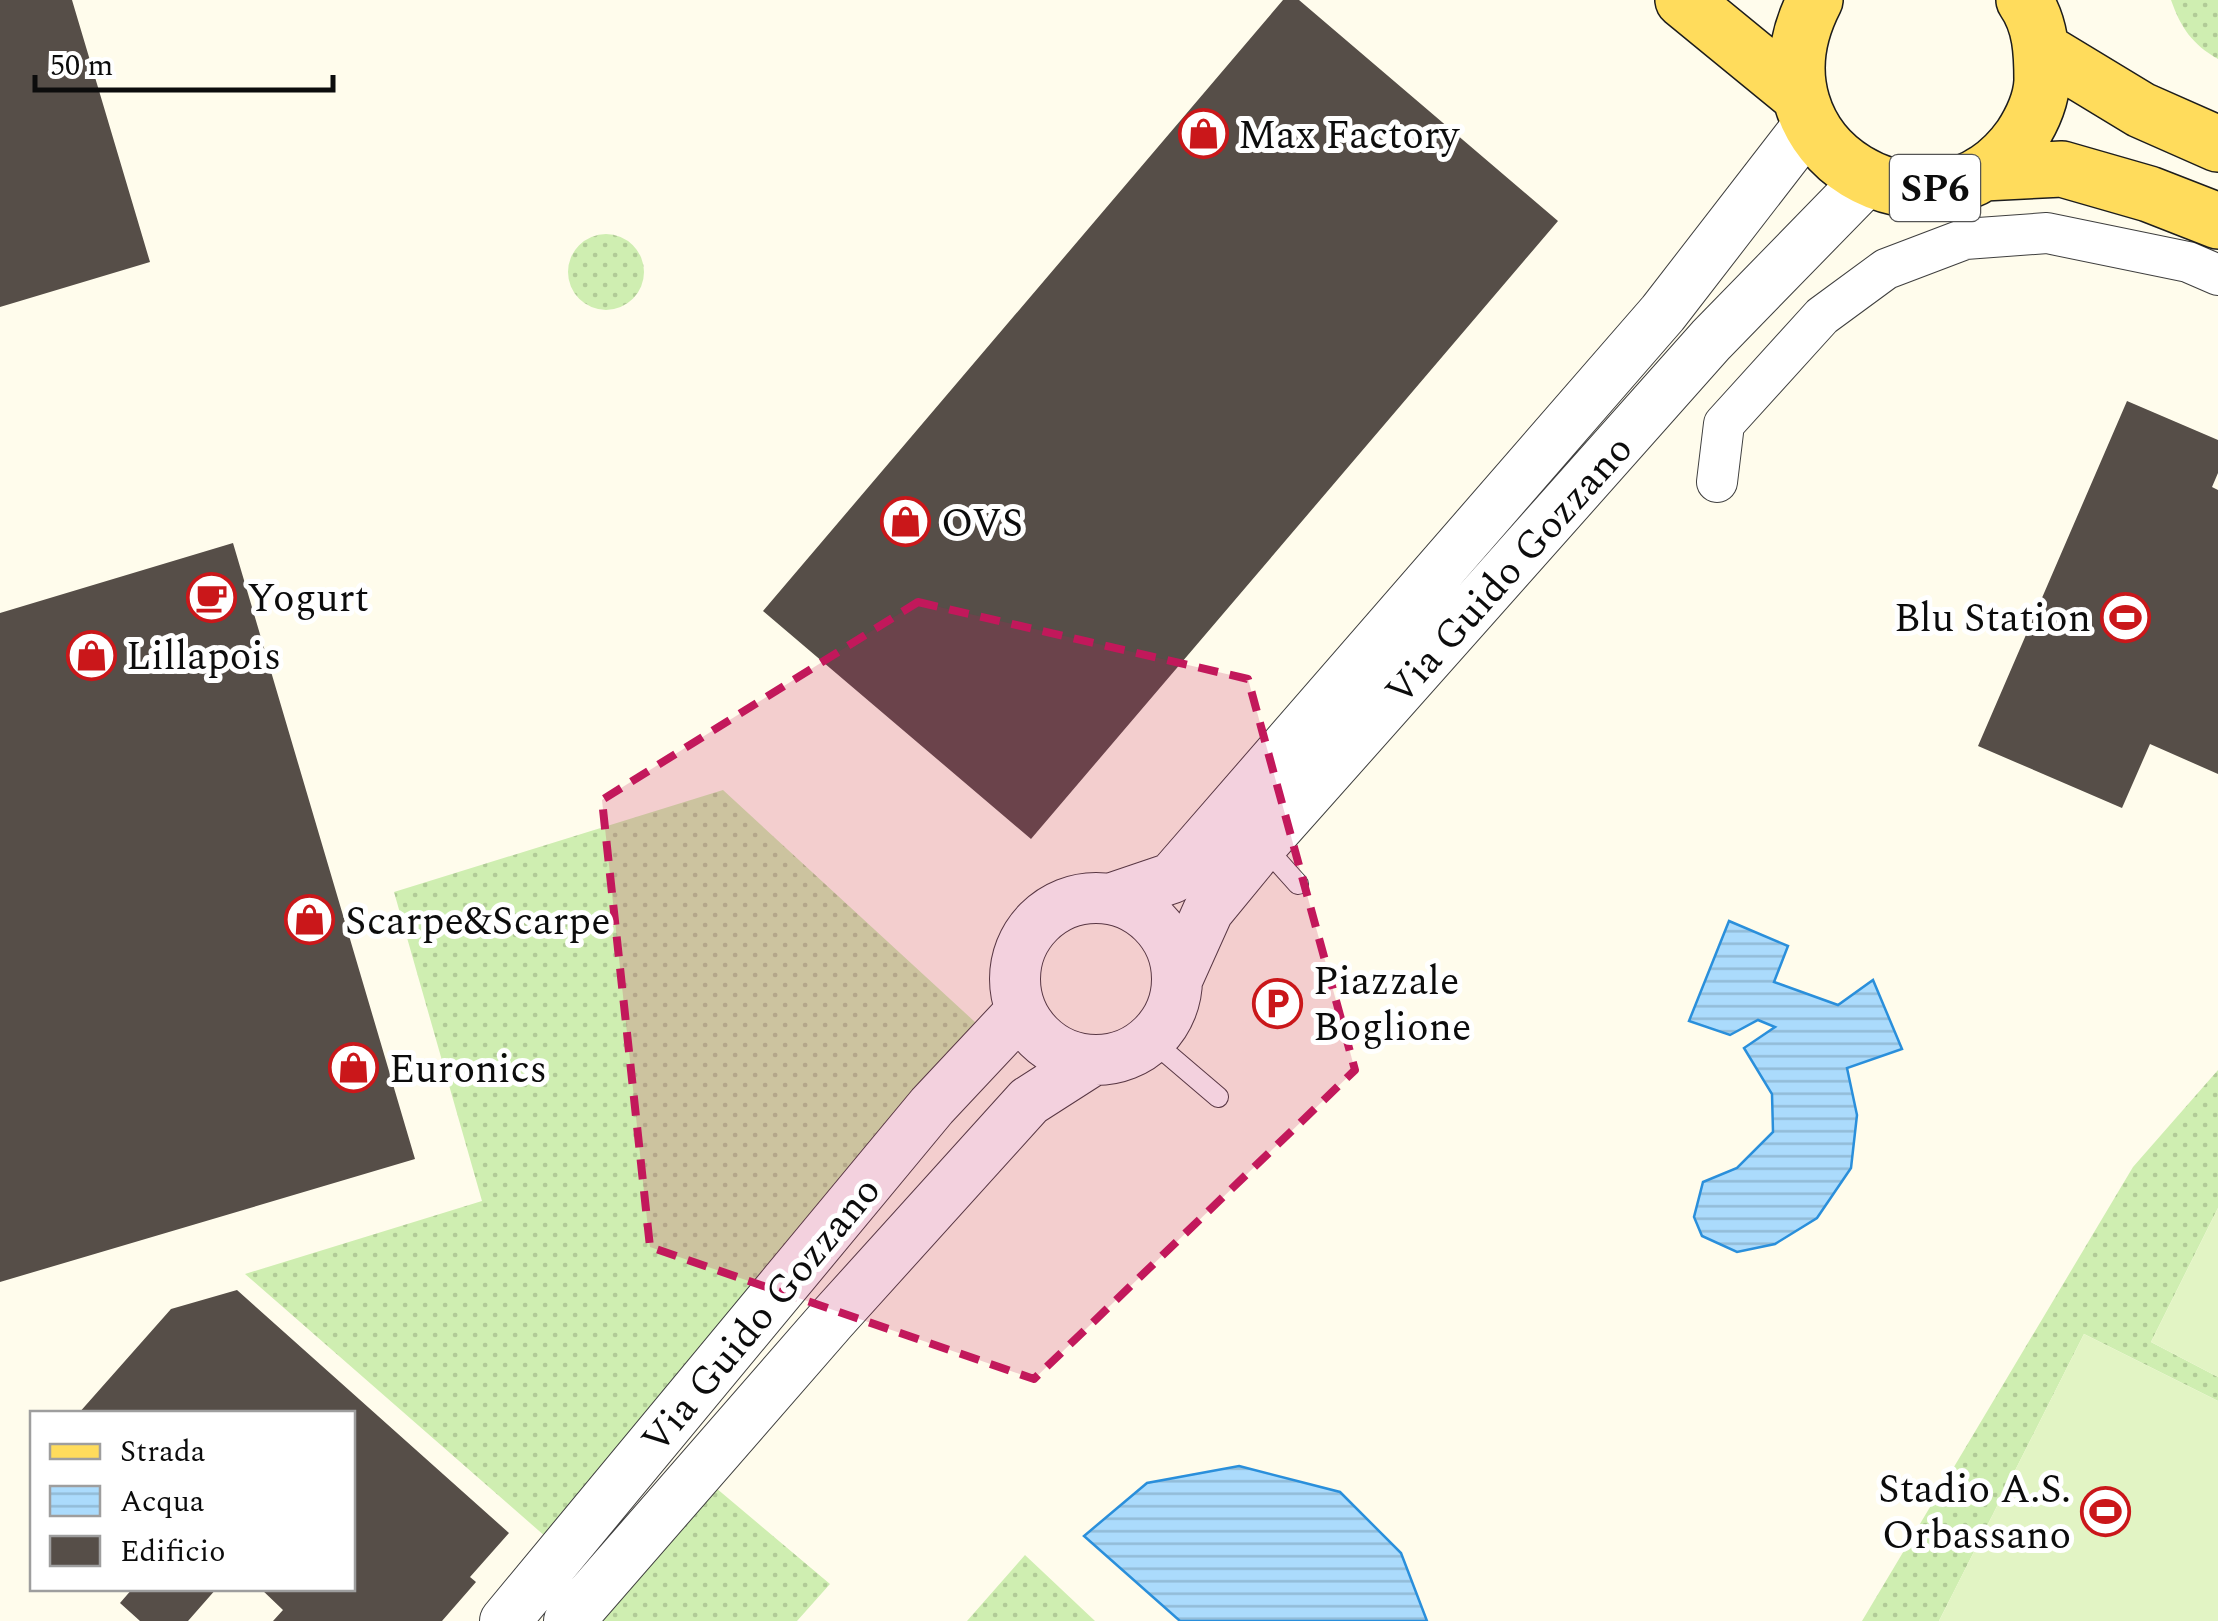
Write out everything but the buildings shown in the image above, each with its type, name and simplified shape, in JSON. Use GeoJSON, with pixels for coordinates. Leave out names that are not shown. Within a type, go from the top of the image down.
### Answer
{"type":"FeatureCollection","features":[{"type":"Feature","properties":{"kind":"main road","name":"SP6"},"geometry":{"type":"LineString","coordinates":[[1683,0],[1804,109],[1834,156],[1868,179],[1906,190],[1946,188],[1983,173],[2010,152],[2029,124],[2041,93],[2033,15]]}},
{"type":"Feature","properties":{"kind":"main road"},"geometry":{"type":"LineString","coordinates":[[1804,109],[1796,61],[1802,26],[1815,0]]}},
{"type":"Feature","properties":{"kind":"main road","name":"SP6"},"geometry":{"type":"LineString","coordinates":[[2033,15],[2141,110],[2218,144]]}},
{"type":"Feature","properties":{"kind":"main road","name":"SP6"},"geometry":{"type":"LineString","coordinates":[[1983,173],[2062,169],[2149,194],[2218,221]]}},
{"type":"Feature","properties":{"kind":"street","name":"Via Guido Gozzano"},"geometry":{"type":"LineString","coordinates":[[1110,899],[1172,878],[1663,313],[1804,109]]}},
{"type":"Feature","properties":{"kind":"street","name":"Via Guido Gozzano"},"geometry":{"type":"LineString","coordinates":[[1177,980],[1208,911],[1263,844],[1711,340],[1868,179]]}},
{"type":"Feature","properties":{"kind":"street"},"geometry":{"type":"LineString","coordinates":[[1716,482],[1724,424],[1822,316],[1886,269],[1966,239],[2046,233],[2188,262],[2218,275]]}},
{"type":"Feature","properties":{"kind":"street"},"geometry":{"type":"LineString","coordinates":[[1086,898],[1110,899],[1137,908],[1159,927],[1172,952],[1177,980],[1174,1002],[1150,1039],[1114,1058],[1093,1060],[1071,1056],[1050,1046],[1021,1012],[1015,987],[1016,962],[1025,938],[1041,918],[1062,905],[1086,898]]}},
{"type":"Feature","properties":{"kind":"street","name":"Via Guido Gozzano"},"geometry":{"type":"LineString","coordinates":[[505,1621],[932,1106],[1021,1012]]}},
{"type":"Feature","properties":{"kind":"street","name":"Via Guido Gozzano"},"geometry":{"type":"LineString","coordinates":[[568,1621],[832,1319],[1029,1102],[1093,1060]]}},
{"type":"Feature","properties":{"kind":"lane"},"geometry":{"type":"LineString","coordinates":[[1263,844],[1298,884]]}},
{"type":"Feature","properties":{"kind":"lane"},"geometry":{"type":"LineString","coordinates":[[1150,1039],[1218,1097]]}},
{"type":"Feature","properties":{"kind":"highlighted area"},"geometry":{"type":"Polygon","coordinates":[[[918,602],[1248,679],[1355,1070],[1034,1379],[650,1247],[602,800],[918,602]]]}},
{"type":"Feature","properties":{"kind":"green space"},"geometry":{"type":"Polygon","coordinates":[[[2171,0],[2218,0],[2218,59],[2188,34],[2171,0]]]}},
{"type":"Feature","properties":{"kind":"green space"},"geometry":{"type":"Polygon","coordinates":[[[606,234],[633,245],[644,272],[633,299],[606,310],[579,299],[568,272],[579,245],[606,234]]]}},
{"type":"Feature","properties":{"kind":"green space"},"geometry":{"type":"Polygon","coordinates":[[[723,790],[988,1034],[546,1537],[245,1274],[482,1201],[394,892],[723,790]]]}},
{"type":"Feature","properties":{"kind":"green space"},"geometry":{"type":"Polygon","coordinates":[[[2218,1070],[2218,1208],[2151,1342],[2218,1377],[2218,1401],[2084,1334],[1939,1621],[1862,1621],[2133,1167],[2218,1070]]]}},
{"type":"Feature","properties":{"kind":"green space"},"geometry":{"type":"Polygon","coordinates":[[[2218,1208],[2218,1377],[2151,1342],[2218,1208]]]}},
{"type":"Feature","properties":{"kind":"green space","name":"Stadio A.S. Orbassano"},"geometry":{"type":"Polygon","coordinates":[[[2084,1334],[2218,1401],[2218,1621],[1939,1621],[2084,1334]]]}},
{"type":"Feature","properties":{"kind":"green space"},"geometry":{"type":"Polygon","coordinates":[[[716,1488],[830,1584],[797,1621],[601,1621],[716,1488]]]}},
{"type":"Feature","properties":{"kind":"green space"},"geometry":{"type":"Polygon","coordinates":[[[1025,1555],[1095,1621],[967,1621],[1025,1555]]]}},
{"type":"Feature","properties":{"kind":"water"},"geometry":{"type":"Polygon","coordinates":[[[1729,921],[1788,946],[1774,982],[1838,1005],[1873,980],[1902,1049],[1847,1068],[1857,1115],[1851,1168],[1817,1218],[1775,1244],[1737,1252],[1702,1236],[1694,1217],[1703,1182],[1737,1168],[1773,1132],[1772,1094],[1744,1048],[1775,1027],[1758,1020],[1730,1035],[1689,1021],[1729,921]]]}},
{"type":"Feature","properties":{"kind":"water"},"geometry":{"type":"Polygon","coordinates":[[[1239,1466],[1340,1492],[1401,1553],[1427,1621],[1180,1621],[1084,1536],[1147,1483],[1239,1466]]]}},
{"type":"Feature","properties":{"kind":"place","name":"Max Factory"},"geometry":{"type":"Point","coordinates":[1203,134]}},
{"type":"Feature","properties":{"kind":"place","name":"OVS"},"geometry":{"type":"Point","coordinates":[906,522]}},
{"type":"Feature","properties":{"kind":"place","name":"Yogurt"},"geometry":{"type":"Point","coordinates":[212,597]}},
{"type":"Feature","properties":{"kind":"place","name":"Blu Station"},"geometry":{"type":"Point","coordinates":[2126,617]}},
{"type":"Feature","properties":{"kind":"place","name":"Lillapois"},"geometry":{"type":"Point","coordinates":[91,655]}},
{"type":"Feature","properties":{"kind":"place","name":"Scarpe&Scarpe"},"geometry":{"type":"Point","coordinates":[310,920]}},
{"type":"Feature","properties":{"kind":"place","name":"Piazzale Boglione"},"geometry":{"type":"Point","coordinates":[1278,1003]}},
{"type":"Feature","properties":{"kind":"place","name":"Euronics"},"geometry":{"type":"Point","coordinates":[354,1068]}},
{"type":"Feature","properties":{"kind":"place","name":"Stadio A.S. Orbassano"},"geometry":{"type":"Point","coordinates":[2106,1511]}}]}
